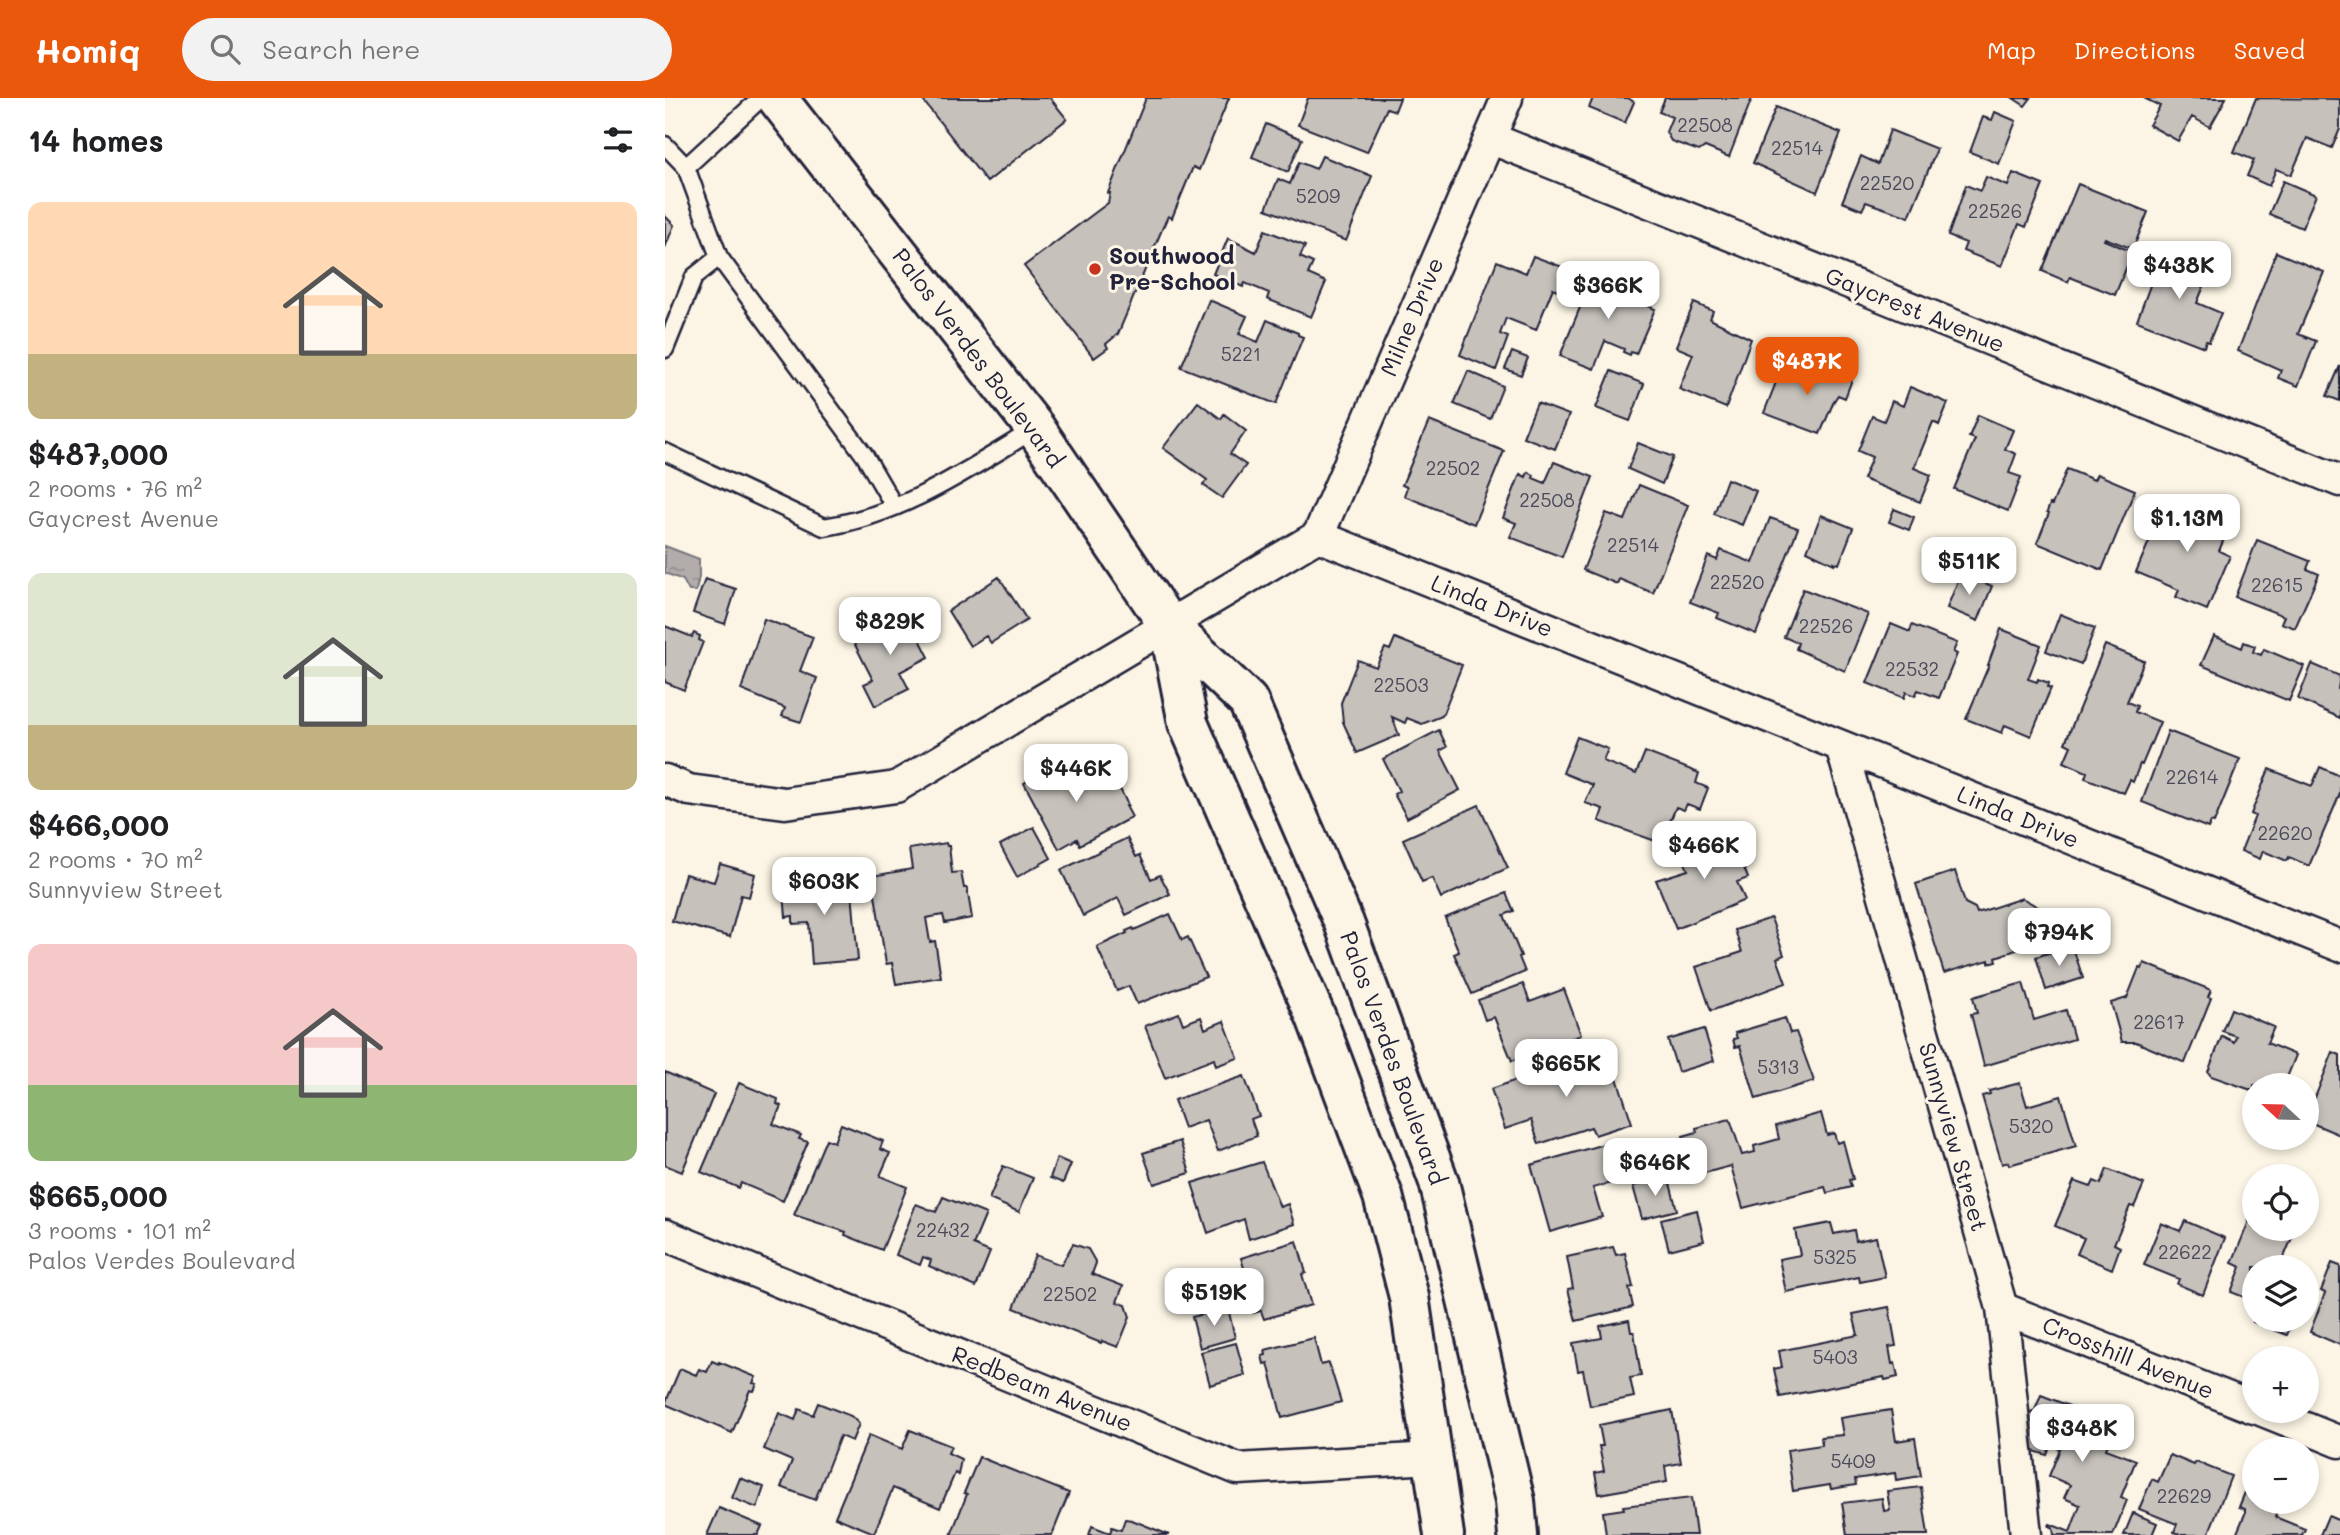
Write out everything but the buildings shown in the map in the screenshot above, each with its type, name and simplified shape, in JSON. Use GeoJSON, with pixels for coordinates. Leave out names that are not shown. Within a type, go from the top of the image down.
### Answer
{"type":"FeatureCollection","features":[{"type":"Feature","properties":{"kind":"main road","name":"Palos Verdes Boulevard"},"geometry":{"type":"LineString","coordinates":[[777,98],[1035,428],[1169,626],[1248,701],[1344,923],[1439,1182],[1515,1501],[1518,1535]]}},
{"type":"Feature","properties":{"kind":"main road","name":"Palos Verdes Boulevard"},"geometry":{"type":"LineString","coordinates":[[1169,626],[1188,723],[1316,1017],[1383,1196],[1409,1297],[1444,1535]]}},
{"type":"Feature","properties":{"kind":"main road"},"geometry":{"type":"LineString","coordinates":[[1383,1196],[1439,1182]]}},
{"type":"Feature","properties":{"kind":"street","name":"Milne Drive"},"geometry":{"type":"LineString","coordinates":[[1318,536],[1507,98]]}},
{"type":"Feature","properties":{"kind":"street","name":"Gaycrest Avenue"},"geometry":{"type":"LineString","coordinates":[[1490,138],[2340,481]]}},
{"type":"Feature","properties":{"kind":"street"},"geometry":{"type":"LineString","coordinates":[[665,780],[689,790],[785,803],[897,787],[1318,536]]}},
{"type":"Feature","properties":{"kind":"street","name":"Linda Drive"},"geometry":{"type":"LineString","coordinates":[[1318,536],[2340,946]]}},
{"type":"Feature","properties":{"kind":"street","name":"Sunnyview Street"},"geometry":{"type":"LineString","coordinates":[[1841,746],[2002,1308],[2026,1535]]}},
{"type":"Feature","properties":{"kind":"street","name":"Redbeam Avenue"},"geometry":{"type":"LineString","coordinates":[[665,1235],[1238,1469],[1433,1458]]}},
{"type":"Feature","properties":{"kind":"street","name":"Crosshill Avenue"},"geometry":{"type":"LineString","coordinates":[[2002,1308],[2242,1403]]}},
{"type":"Feature","properties":{"kind":"street"},"geometry":{"type":"LineString","coordinates":[[2293,1423],[2340,1442]]}},
{"type":"Feature","properties":{"kind":"lane"},"geometry":{"type":"LineString","coordinates":[[686,167],[761,98]]}},
{"type":"Feature","properties":{"kind":"lane"},"geometry":{"type":"LineString","coordinates":[[665,145],[686,167],[719,257],[865,456],[894,506]]}},
{"type":"Feature","properties":{"kind":"lane"},"geometry":{"type":"LineString","coordinates":[[665,349],[694,277],[719,257]]}},
{"type":"Feature","properties":{"kind":"lane"},"geometry":{"type":"LineString","coordinates":[[665,453],[824,527],[851,523],[931,493],[1035,428]]}},
{"type":"Feature","properties":{"kind":"water"},"geometry":{"type":"Polygon","coordinates":[[[665,546],[699,559],[696,591],[689,591],[683,580],[665,573],[665,546]]]}},
{"type":"Feature","properties":{"kind":"place","name":"Southwood Pre-School"},"geometry":{"type":"Point","coordinates":[1095,269]}}]}
